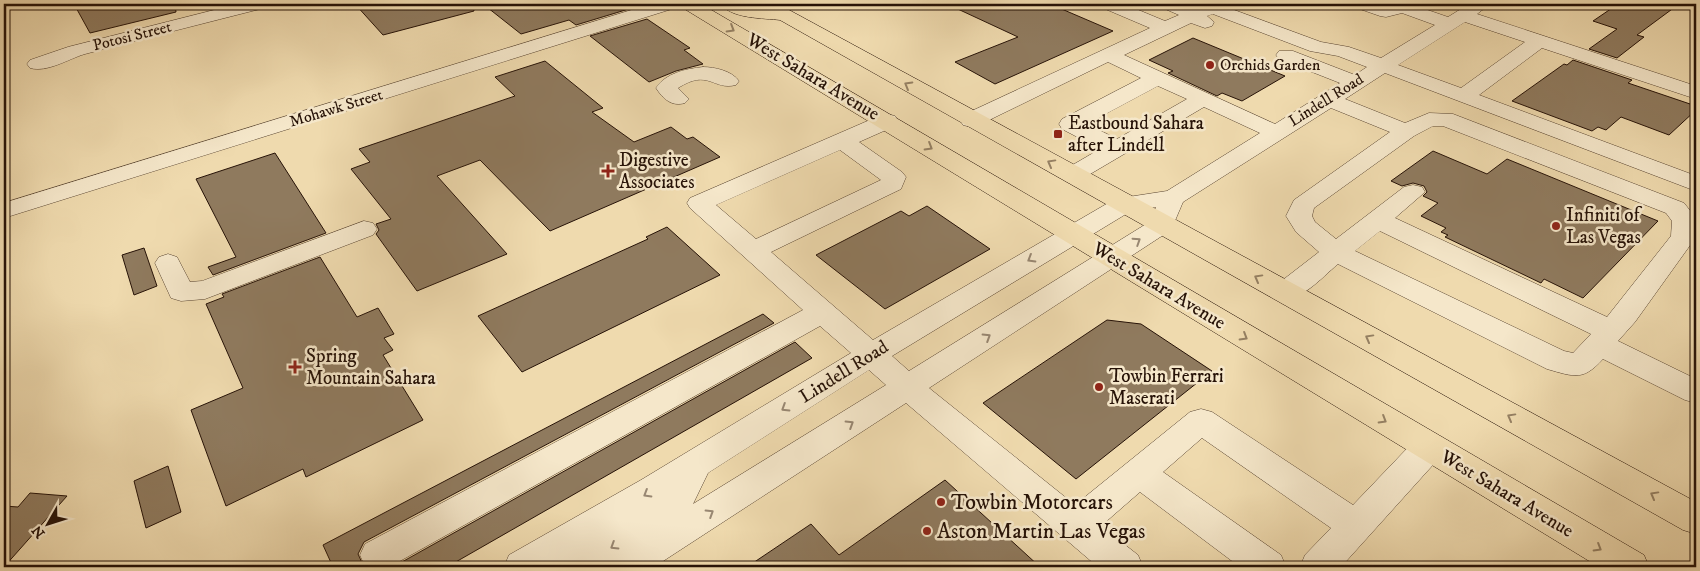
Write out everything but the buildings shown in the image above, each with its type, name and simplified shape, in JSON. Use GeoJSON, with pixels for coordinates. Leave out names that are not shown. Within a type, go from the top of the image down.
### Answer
{"type":"FeatureCollection","features":[{"type":"Feature","properties":{"kind":"main road","name":"West Sahara Avenue"},"geometry":{"type":"LineString","coordinates":[[689,4],[1631,567]]}},
{"type":"Feature","properties":{"kind":"main road"},"geometry":{"type":"LineString","coordinates":[[730,4],[745,10],[784,14]]}},
{"type":"Feature","properties":{"kind":"main road","name":"West Sahara Avenue"},"geometry":{"type":"LineString","coordinates":[[765,4],[971,120],[1696,519]]}},
{"type":"Feature","properties":{"kind":"street","name":"Mohawk Street"},"geometry":{"type":"LineString","coordinates":[[4,211],[669,4]]}},
{"type":"Feature","properties":{"kind":"street"},"geometry":{"type":"LineString","coordinates":[[1109,4],[1166,28]]}},
{"type":"Feature","properties":{"kind":"street"},"geometry":{"type":"LineString","coordinates":[[1169,4],[1186,11],[1191,16],[1355,82]]}},
{"type":"Feature","properties":{"kind":"street"},"geometry":{"type":"LineString","coordinates":[[1363,4],[1386,12],[1402,7],[1539,41],[1696,93]]}},
{"type":"Feature","properties":{"kind":"street","name":"Lindell Road"},"geometry":{"type":"LineString","coordinates":[[522,567],[695,464],[871,354],[1124,204],[1173,198],[1454,19],[1481,4]]}},
{"type":"Feature","properties":{"kind":"street","name":"Potosi Street"},"geometry":{"type":"LineString","coordinates":[[37,64],[75,51],[185,22],[262,8]]}},
{"type":"Feature","properties":{"kind":"street"},"geometry":{"type":"LineString","coordinates":[[971,120],[1191,16],[1213,8],[1317,48],[1342,52],[1381,65],[1693,183],[1696,180]]}},
{"type":"Feature","properties":{"kind":"street"},"geometry":{"type":"LineString","coordinates":[[185,22],[195,42]]}},
{"type":"Feature","properties":{"kind":"street"},"geometry":{"type":"LineString","coordinates":[[1463,96],[1539,41]]}},
{"type":"Feature","properties":{"kind":"street"},"geometry":{"type":"LineString","coordinates":[[1108,55],[1275,132]]}},
{"type":"Feature","properties":{"kind":"street"},"geometry":{"type":"LineString","coordinates":[[678,99],[666,88],[669,83],[681,78],[700,73],[713,73],[729,81]]}},
{"type":"Feature","properties":{"kind":"street"},"geometry":{"type":"LineString","coordinates":[[1118,148],[1070,124],[1157,78]]}},
{"type":"Feature","properties":{"kind":"street"},"geometry":{"type":"LineString","coordinates":[[1072,175],[1203,99]]}},
{"type":"Feature","properties":{"kind":"street"},"geometry":{"type":"LineString","coordinates":[[1327,99],[1406,131]]}},
{"type":"Feature","properties":{"kind":"street"},"geometry":{"type":"LineString","coordinates":[[1446,119],[1675,208],[1685,220],[1684,236],[1689,244],[1580,365],[1558,361],[1336,252],[1305,227],[1299,216],[1304,205],[1406,131],[1429,120],[1446,119]]}},
{"type":"Feature","properties":{"kind":"street"},"geometry":{"type":"LineString","coordinates":[[887,121],[699,203],[908,387],[1126,567]]}},
{"type":"Feature","properties":{"kind":"street"},"geometry":{"type":"LineString","coordinates":[[753,251],[892,184],[894,177],[843,140]]}},
{"type":"Feature","properties":{"kind":"street"},"geometry":{"type":"LineString","coordinates":[[1285,292],[1414,192]]}},
{"type":"Feature","properties":{"kind":"street"},"geometry":{"type":"LineString","coordinates":[[624,567],[1162,225],[1173,198]]}},
{"type":"Feature","properties":{"kind":"street"},"geometry":{"type":"LineString","coordinates":[[1378,220],[1605,337],[1696,392]]}},
{"type":"Feature","properties":{"kind":"street"},"geometry":{"type":"LineString","coordinates":[[168,263],[181,292],[205,290],[364,229]]}},
{"type":"Feature","properties":{"kind":"street"},"geometry":{"type":"LineString","coordinates":[[378,555],[822,312]]}},
{"type":"Feature","properties":{"kind":"street"},"geometry":{"type":"LineString","coordinates":[[1075,526],[1201,421],[1355,526]]}},
{"type":"Feature","properties":{"kind":"street"},"geometry":{"type":"LineString","coordinates":[[1318,567],[1429,447]]}},
{"type":"Feature","properties":{"kind":"street"},"geometry":{"type":"LineString","coordinates":[[578,567],[650,523],[677,502],[695,464]]}},
{"type":"Feature","properties":{"kind":"street"},"geometry":{"type":"LineString","coordinates":[[1139,473],[1268,567]]}},
{"type":"Feature","properties":{"kind":"place","name":"Orchids Garden"},"geometry":{"type":"Point","coordinates":[1210,65]}},
{"type":"Feature","properties":{"kind":"place","name":"Eastbound Sahara after Lindell"},"geometry":{"type":"Point","coordinates":[1058,134]}},
{"type":"Feature","properties":{"kind":"place","name":"Digestive Associates"},"geometry":{"type":"Point","coordinates":[608,171]}},
{"type":"Feature","properties":{"kind":"place","name":"Infiniti of Las Vegas"},"geometry":{"type":"Point","coordinates":[1556,226]}},
{"type":"Feature","properties":{"kind":"place","name":"Spring Mountain Sahara"},"geometry":{"type":"Point","coordinates":[295,367]}},
{"type":"Feature","properties":{"kind":"place","name":"Towbin Ferrari Maserati"},"geometry":{"type":"Point","coordinates":[1099,387]}},
{"type":"Feature","properties":{"kind":"place","name":"Towbin Motorcars"},"geometry":{"type":"Point","coordinates":[941,502]}},
{"type":"Feature","properties":{"kind":"place","name":"Aston Martin Las Vegas"},"geometry":{"type":"Point","coordinates":[927,531]}}]}
